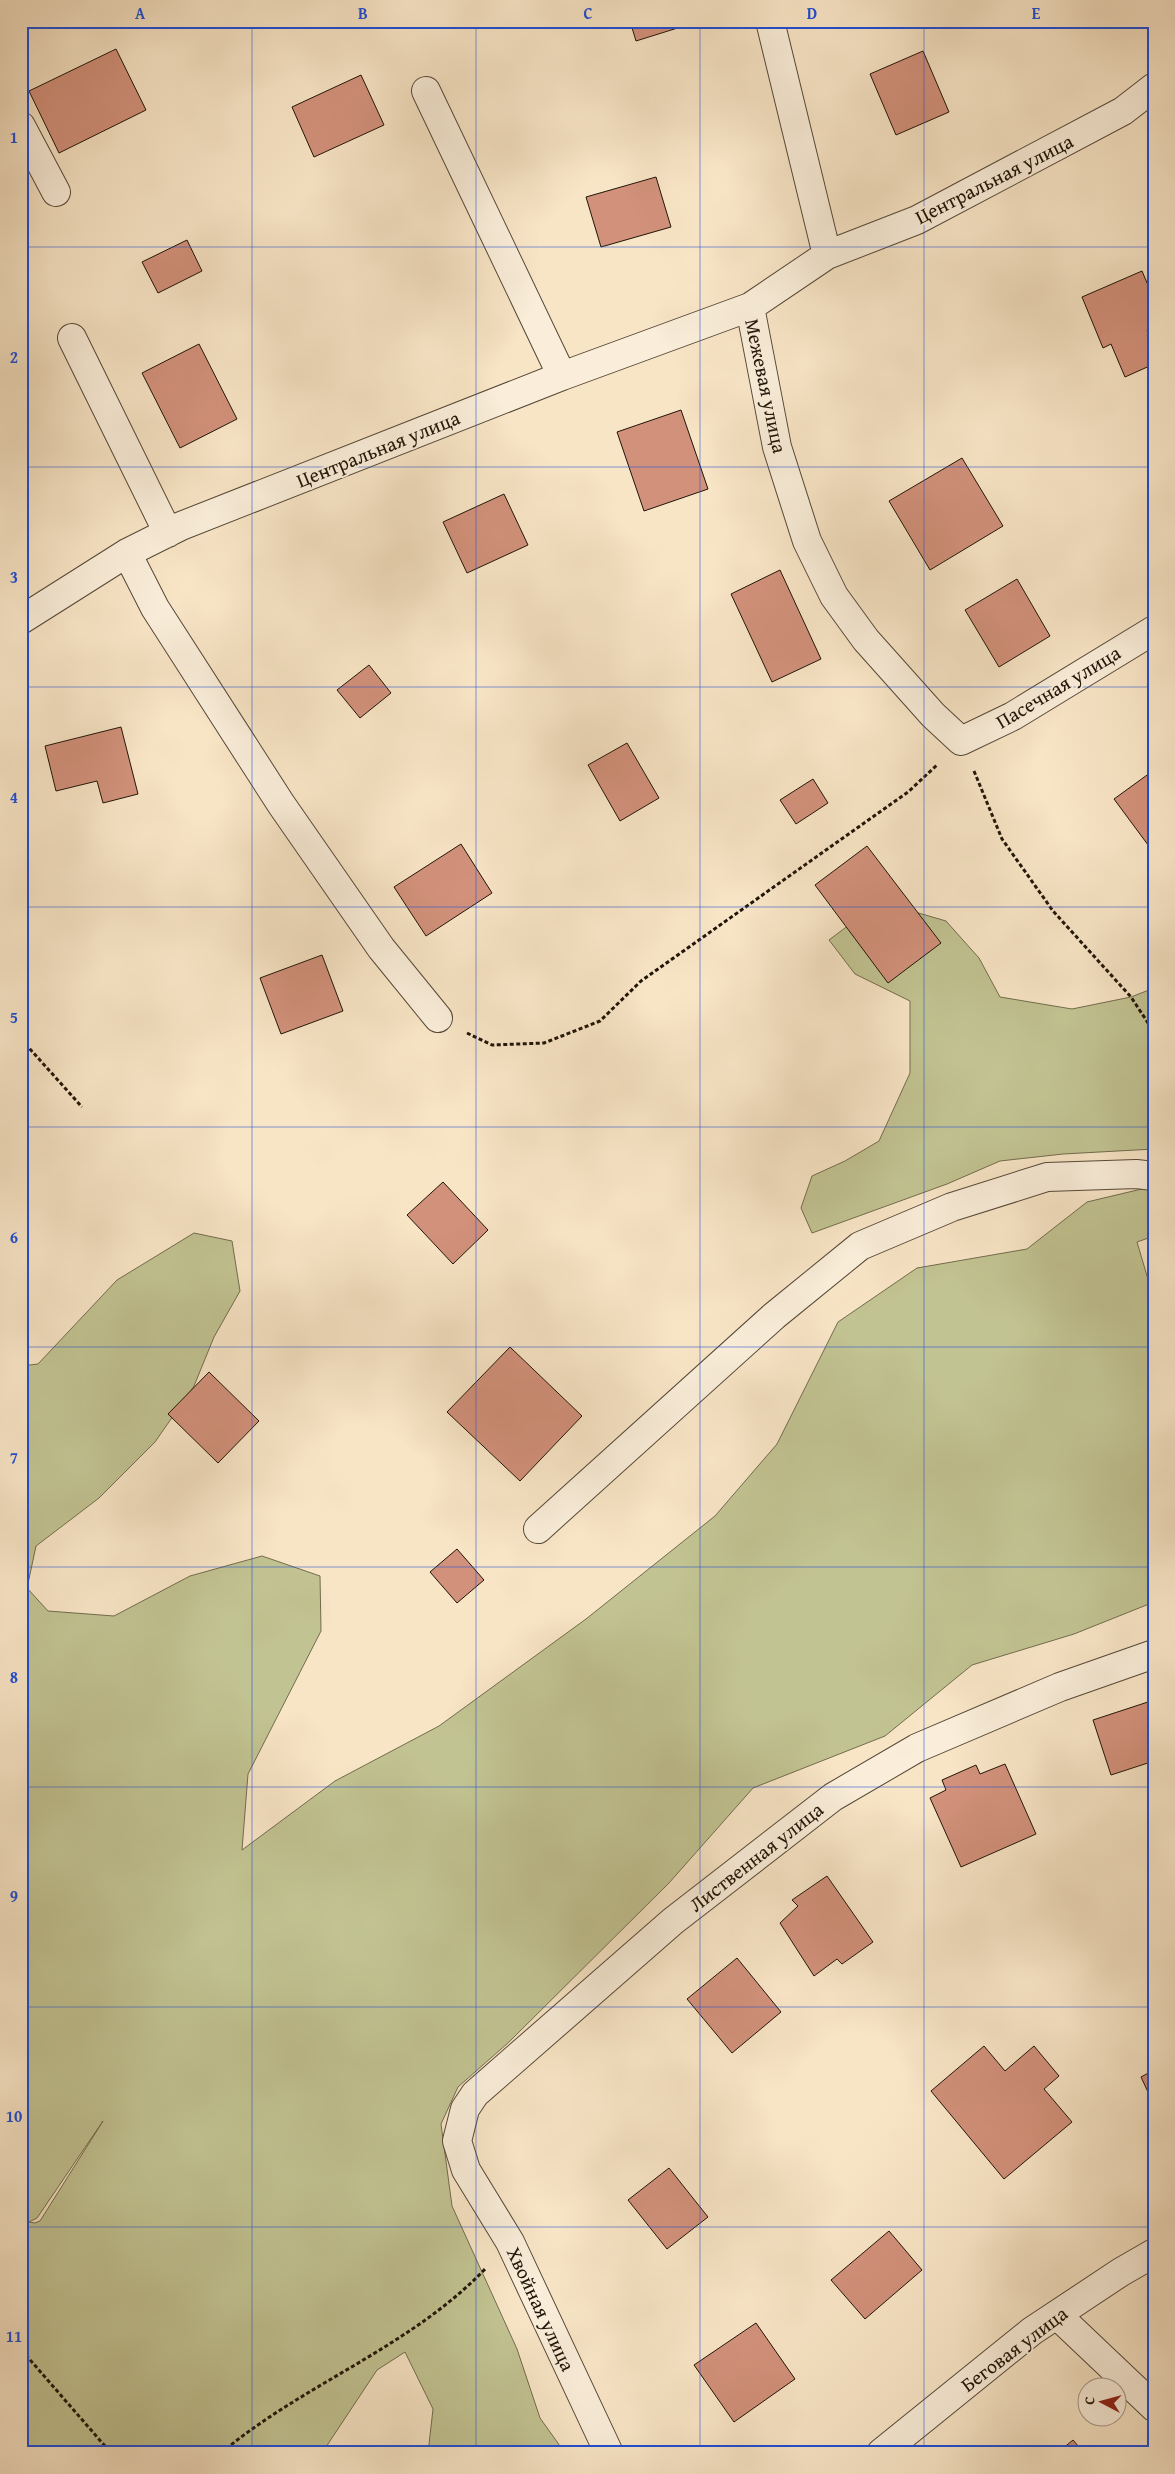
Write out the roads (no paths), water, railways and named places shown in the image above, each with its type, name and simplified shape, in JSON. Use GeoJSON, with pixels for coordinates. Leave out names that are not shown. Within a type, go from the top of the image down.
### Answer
{"type":"FeatureCollection","features":[{"type":"Feature","properties":{"kind":"street"},"geometry":{"type":"LineString","coordinates":[[770,21],[827,256]]}},
{"type":"Feature","properties":{"kind":"street","name":"Центральная улица"},"geometry":{"type":"LineString","coordinates":[[827,256],[925,216],[1123,111],[1154,87]]}},
{"type":"Feature","properties":{"kind":"street"},"geometry":{"type":"LineString","coordinates":[[426,91],[562,376]]}},
{"type":"Feature","properties":{"kind":"street"},"geometry":{"type":"LineString","coordinates":[[21,126],[56,192]]}},
{"type":"Feature","properties":{"kind":"street","name":"Межевая улица"},"geometry":{"type":"LineString","coordinates":[[827,256],[750,307],[778,447],[807,541],[834,596],[866,640],[933,715],[961,741]]}},
{"type":"Feature","properties":{"kind":"street","name":"Центральная улица"},"geometry":{"type":"LineString","coordinates":[[21,620],[127,553],[168,533],[562,376],[750,307]]}},
{"type":"Feature","properties":{"kind":"street"},"geometry":{"type":"LineString","coordinates":[[72,338],[168,533]]}},
{"type":"Feature","properties":{"kind":"street"},"geometry":{"type":"LineString","coordinates":[[127,553],[155,608],[281,804],[381,948],[438,1018]]}},
{"type":"Feature","properties":{"kind":"street","name":"Пасечная улица"},"geometry":{"type":"LineString","coordinates":[[961,741],[1012,716],[1154,630]]}},
{"type":"Feature","properties":{"kind":"street"},"geometry":{"type":"LineString","coordinates":[[538,1529],[774,1316],[860,1246],[952,1207],[1047,1177],[1136,1174],[1154,1176]]}},
{"type":"Feature","properties":{"kind":"street","name":"Лиственная улица"},"geometry":{"type":"LineString","coordinates":[[466,2170],[457,2141],[465,2109],[475,2094],[673,1922],[833,1797],[917,1748],[1060,1687],[1154,1654]]}},
{"type":"Feature","properties":{"kind":"street","name":"Хвойная улица"},"geometry":{"type":"LineString","coordinates":[[466,2170],[510,2242],[609,2453]]}},
{"type":"Feature","properties":{"kind":"street","name":"Беговая улица"},"geometry":{"type":"LineString","coordinates":[[881,2453],[1032,2332],[1121,2272],[1154,2253]]}},
{"type":"Feature","properties":{"kind":"street"},"geometry":{"type":"LineString","coordinates":[[1057,2315],[1154,2406]]}}]}
